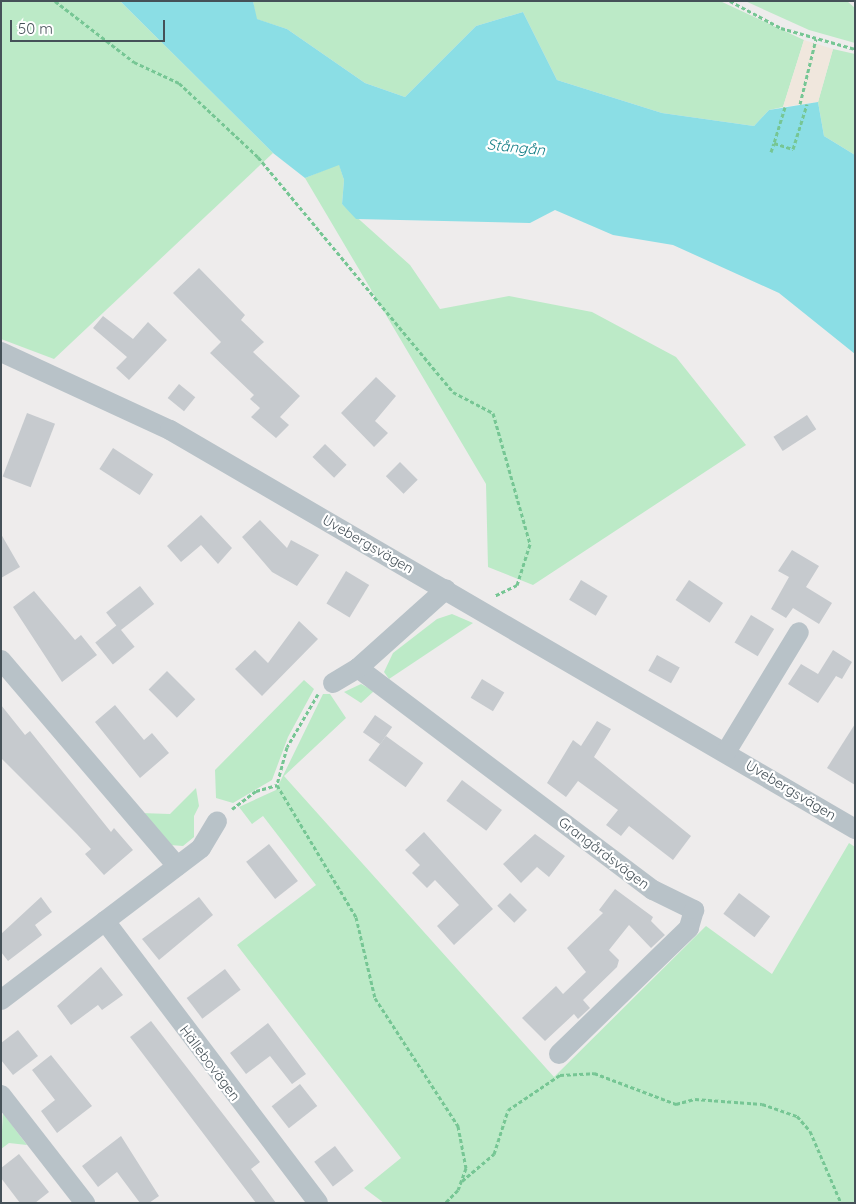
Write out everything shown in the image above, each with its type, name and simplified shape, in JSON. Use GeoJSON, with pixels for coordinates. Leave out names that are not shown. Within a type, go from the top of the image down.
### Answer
{"type":"FeatureCollection","features":[{"type":"Feature","properties":{"kind":"street","name":"Uvebergsvägen"},"geometry":{"type":"LineString","coordinates":[[1,352],[170,430],[726,752],[855,829]]}},
{"type":"Feature","properties":{"kind":"street"},"geometry":{"type":"LineString","coordinates":[[334,683],[358,668],[446,589]]}},
{"type":"Feature","properties":{"kind":"street"},"geometry":{"type":"LineString","coordinates":[[726,752],[799,632]]}},
{"type":"Feature","properties":{"kind":"street"},"geometry":{"type":"LineString","coordinates":[[1,660],[177,866]]}},
{"type":"Feature","properties":{"kind":"street","name":"Grangårdsvägen"},"geometry":{"type":"LineString","coordinates":[[358,668],[653,890],[694,910],[688,928],[559,1054]]}},
{"type":"Feature","properties":{"kind":"street"},"geometry":{"type":"LineString","coordinates":[[1,1000],[201,848],[217,821]]}},
{"type":"Feature","properties":{"kind":"street","name":"Hällebovägen"},"geometry":{"type":"LineString","coordinates":[[105,921],[318,1203]]}},
{"type":"Feature","properties":{"kind":"street"},"geometry":{"type":"LineString","coordinates":[[1,1095],[85,1203]]}},
{"type":"Feature","properties":{"kind":"path"},"geometry":{"type":"LineString","coordinates":[[55,1],[134,62],[179,83],[258,157],[453,392],[493,413],[530,544],[517,585],[473,605]]}},
{"type":"Feature","properties":{"kind":"path"},"geometry":{"type":"LineString","coordinates":[[730,1],[782,28],[855,49]]}},
{"type":"Feature","properties":{"kind":"path"},"geometry":{"type":"LineString","coordinates":[[800,104],[816,39]]}},
{"type":"Feature","properties":{"kind":"path"},"geometry":{"type":"LineString","coordinates":[[774,143],[794,148],[807,104]]}},
{"type":"Feature","properties":{"kind":"path"},"geometry":{"type":"LineString","coordinates":[[771,152],[785,107]]}},
{"type":"Feature","properties":{"kind":"path"},"geometry":{"type":"LineString","coordinates":[[334,683],[317,694],[287,747],[277,785],[356,917],[375,998],[458,1126],[466,1155],[462,1181]]}},
{"type":"Feature","properties":{"kind":"path"},"geometry":{"type":"LineString","coordinates":[[217,821],[256,791],[277,785]]}},
{"type":"Feature","properties":{"kind":"path"},"geometry":{"type":"LineString","coordinates":[[445,1203],[462,1181],[494,1154],[508,1110],[560,1076],[594,1073],[676,1104],[695,1099],[762,1104],[796,1116],[810,1131],[841,1203]]}},
{"type":"Feature","properties":{"kind":"green space"},"geometry":{"type":"Polygon","coordinates":[[[1,1],[120,1],[273,153],[54,359],[1,339],[1,1]]]}},
{"type":"Feature","properties":{"kind":"green space"},"geometry":{"type":"Polygon","coordinates":[[[253,1],[720,1],[804,40],[783,107],[769,110],[754,126],[662,113],[557,80],[523,12],[476,26],[405,97],[365,83],[287,29],[256,19],[253,1]]]}},
{"type":"Feature","properties":{"kind":"green space"},"geometry":{"type":"Polygon","coordinates":[[[745,1],[847,1],[855,8],[855,43],[809,30],[745,1]]]}},
{"type":"Feature","properties":{"kind":"green space"},"geometry":{"type":"Polygon","coordinates":[[[833,49],[855,54],[855,155],[824,136],[818,102],[833,49]]]}},
{"type":"Feature","properties":{"kind":"green space"},"geometry":{"type":"Polygon","coordinates":[[[339,164],[344,180],[342,204],[410,265],[440,309],[509,296],[592,312],[676,357],[746,445],[533,585],[488,567],[486,484],[305,178],[339,164]]]}},
{"type":"Feature","properties":{"kind":"green space"},"geometry":{"type":"Polygon","coordinates":[[[452,614],[473,623],[389,679],[384,672],[393,653],[437,619],[452,614]]]}},
{"type":"Feature","properties":{"kind":"green space"},"geometry":{"type":"Polygon","coordinates":[[[304,680],[314,689],[288,737],[272,780],[233,803],[216,798],[215,770],[304,680]]]}},
{"type":"Feature","properties":{"kind":"green space"},"geometry":{"type":"Polygon","coordinates":[[[361,684],[374,691],[361,703],[344,692],[361,684]]]}},
{"type":"Feature","properties":{"kind":"green space"},"geometry":{"type":"Polygon","coordinates":[[[323,694],[330,694],[346,718],[284,776],[554,1077],[706,926],[772,974],[849,843],[855,847],[855,1203],[384,1203],[364,1188],[401,1158],[237,945],[316,885],[263,816],[252,824],[239,807],[276,790],[323,694]]]}},
{"type":"Feature","properties":{"kind":"green space"},"geometry":{"type":"Polygon","coordinates":[[[196,788],[199,806],[194,816],[194,837],[183,846],[170,845],[140,813],[170,814],[196,788]]]}},
{"type":"Feature","properties":{"kind":"green space"},"geometry":{"type":"Polygon","coordinates":[[[3,1113],[27,1145],[9,1143],[1,1149],[3,1113]]]}},
{"type":"Feature","properties":{"kind":"sand"},"geometry":{"type":"Polygon","coordinates":[[[804,40],[833,49],[818,102],[783,107],[804,40]]]}},
{"type":"Feature","properties":{"kind":"water","name":"Stångån"},"geometry":{"type":"Polygon","coordinates":[[[120,1],[253,1],[257,19],[287,29],[365,83],[405,97],[476,26],[523,12],[557,80],[662,113],[754,126],[769,110],[818,102],[824,136],[855,155],[855,354],[779,293],[673,245],[613,235],[555,210],[530,223],[356,219],[342,204],[344,180],[339,165],[305,178],[273,153],[120,1]]]}},
{"type":"Feature","properties":{"kind":"building"},"geometry":{"type":"Polygon","coordinates":[[[199,268],[245,315],[241,320],[264,342],[253,352],[300,396],[280,417],[289,425],[276,438],[251,417],[260,408],[250,399],[254,395],[210,353],[221,342],[173,293],[199,268]]]}},
{"type":"Feature","properties":{"kind":"building"},"geometry":{"type":"Polygon","coordinates":[[[103,316],[133,339],[148,322],[167,340],[129,380],[116,368],[127,357],[93,328],[103,316]]]}},
{"type":"Feature","properties":{"kind":"building"},"geometry":{"type":"Polygon","coordinates":[[[376,377],[396,396],[375,421],[388,433],[374,447],[341,413],[376,377]]]}},
{"type":"Feature","properties":{"kind":"building"},"geometry":{"type":"Polygon","coordinates":[[[179,384],[195,397],[184,411],[168,398],[179,384]]]}},
{"type":"Feature","properties":{"kind":"building"},"geometry":{"type":"Polygon","coordinates":[[[27,413],[55,424],[31,487],[3,476],[27,413]]]}},
{"type":"Feature","properties":{"kind":"building"},"geometry":{"type":"Polygon","coordinates":[[[807,415],[816,429],[783,451],[773,437],[807,415]]]}},
{"type":"Feature","properties":{"kind":"building"},"geometry":{"type":"Polygon","coordinates":[[[325,444],[347,465],[334,478],[312,457],[325,444]]]}},
{"type":"Feature","properties":{"kind":"building"},"geometry":{"type":"Polygon","coordinates":[[[113,448],[153,474],[140,495],[99,469],[113,448]]]}},
{"type":"Feature","properties":{"kind":"building"},"geometry":{"type":"Polygon","coordinates":[[[400,462],[418,480],[404,494],[386,476],[400,462]]]}},
{"type":"Feature","properties":{"kind":"building"},"geometry":{"type":"Polygon","coordinates":[[[201,515],[232,548],[218,564],[201,545],[181,562],[167,546],[201,515]]]}},
{"type":"Feature","properties":{"kind":"building"},"geometry":{"type":"Polygon","coordinates":[[[260,520],[287,548],[291,540],[319,555],[297,586],[272,572],[242,537],[260,520]]]}},
{"type":"Feature","properties":{"kind":"building"},"geometry":{"type":"Polygon","coordinates":[[[1,534],[20,567],[1,578],[1,534]]]}},
{"type":"Feature","properties":{"kind":"building"},"geometry":{"type":"Polygon","coordinates":[[[792,550],[819,566],[806,587],[832,603],[819,624],[793,608],[786,618],[771,609],[789,577],[778,571],[792,550]]]}},
{"type":"Feature","properties":{"kind":"building"},"geometry":{"type":"Polygon","coordinates":[[[346,571],[369,585],[350,617],[326,604],[346,571]]]}},
{"type":"Feature","properties":{"kind":"building"},"geometry":{"type":"Polygon","coordinates":[[[581,580],[608,596],[596,616],[569,600],[581,580]]]}},
{"type":"Feature","properties":{"kind":"building"},"geometry":{"type":"Polygon","coordinates":[[[689,580],[723,603],[710,623],[676,600],[689,580]]]}},
{"type":"Feature","properties":{"kind":"building"},"geometry":{"type":"Polygon","coordinates":[[[140,586],[154,604],[120,631],[106,612],[140,586]]]}},
{"type":"Feature","properties":{"kind":"building"},"geometry":{"type":"Polygon","coordinates":[[[34,591],[75,640],[81,635],[97,655],[62,682],[13,607],[34,591]]]}},
{"type":"Feature","properties":{"kind":"building"},"geometry":{"type":"Polygon","coordinates":[[[751,615],[774,629],[758,656],[735,642],[751,615]]]}},
{"type":"Feature","properties":{"kind":"building"},"geometry":{"type":"Polygon","coordinates":[[[299,621],[318,639],[262,696],[235,669],[255,650],[268,663],[299,621]]]}},
{"type":"Feature","properties":{"kind":"building"},"geometry":{"type":"Polygon","coordinates":[[[117,625],[135,647],[113,664],[95,643],[117,625]]]}},
{"type":"Feature","properties":{"kind":"building"},"geometry":{"type":"Polygon","coordinates":[[[833,650],[852,662],[842,679],[836,676],[818,703],[788,684],[801,664],[818,674],[833,650]]]}},
{"type":"Feature","properties":{"kind":"building"},"geometry":{"type":"Polygon","coordinates":[[[657,655],[680,668],[671,683],[648,671],[657,655]]]}},
{"type":"Feature","properties":{"kind":"building"},"geometry":{"type":"Polygon","coordinates":[[[167,671],[195,699],[177,718],[149,689],[167,671]]]}},
{"type":"Feature","properties":{"kind":"building"},"geometry":{"type":"Polygon","coordinates":[[[482,679],[504,692],[493,711],[471,698],[482,679]]]}},
{"type":"Feature","properties":{"kind":"building"},"geometry":{"type":"Polygon","coordinates":[[[1,705],[25,735],[30,731],[111,832],[114,828],[133,850],[104,875],[85,854],[91,849],[1,758],[1,705]]]}},
{"type":"Feature","properties":{"kind":"building"},"geometry":{"type":"Polygon","coordinates":[[[115,705],[144,740],[152,733],[169,753],[140,778],[95,722],[115,705]]]}},
{"type":"Feature","properties":{"kind":"building"},"geometry":{"type":"Polygon","coordinates":[[[375,715],[392,727],[380,744],[363,732],[375,715]]]}},
{"type":"Feature","properties":{"kind":"building"},"geometry":{"type":"Polygon","coordinates":[[[597,721],[611,729],[594,757],[691,836],[673,860],[629,826],[621,836],[606,825],[618,810],[578,781],[566,797],[547,783],[573,740],[581,746],[597,721]]]}},
{"type":"Feature","properties":{"kind":"building"},"geometry":{"type":"Polygon","coordinates":[[[855,724],[855,785],[827,768],[855,724]]]}},
{"type":"Feature","properties":{"kind":"building"},"geometry":{"type":"Polygon","coordinates":[[[386,736],[423,763],[406,787],[368,760],[386,736]]]}},
{"type":"Feature","properties":{"kind":"building"},"geometry":{"type":"Polygon","coordinates":[[[462,780],[502,810],[486,831],[446,801],[462,780]]]}},
{"type":"Feature","properties":{"kind":"building"},"geometry":{"type":"Polygon","coordinates":[[[424,832],[493,909],[454,945],[437,926],[459,905],[435,880],[427,888],[412,873],[420,865],[405,850],[424,832]]]}},
{"type":"Feature","properties":{"kind":"building"},"geometry":{"type":"Polygon","coordinates":[[[535,834],[565,856],[549,877],[537,867],[521,883],[503,864],[535,834]]]}},
{"type":"Feature","properties":{"kind":"building"},"geometry":{"type":"Polygon","coordinates":[[[269,844],[298,881],[275,899],[246,862],[269,844]]]}},
{"type":"Feature","properties":{"kind":"building"},"geometry":{"type":"Polygon","coordinates":[[[615,889],[653,917],[651,921],[665,935],[651,948],[629,925],[609,950],[619,960],[617,967],[583,1000],[590,1008],[578,1019],[574,1014],[545,1041],[522,1018],[556,986],[563,994],[586,972],[567,948],[603,913],[599,910],[615,889]]]}},
{"type":"Feature","properties":{"kind":"building"},"geometry":{"type":"Polygon","coordinates":[[[510,893],[527,910],[514,923],[497,906],[510,893]]]}},
{"type":"Feature","properties":{"kind":"building"},"geometry":{"type":"Polygon","coordinates":[[[739,893],[770,916],[754,937],[723,914],[739,893]]]}},
{"type":"Feature","properties":{"kind":"building"},"geometry":{"type":"Polygon","coordinates":[[[41,897],[52,912],[35,925],[42,935],[8,961],[1,952],[1,934],[41,897]]]}},
{"type":"Feature","properties":{"kind":"building"},"geometry":{"type":"Polygon","coordinates":[[[199,897],[213,915],[159,960],[142,939],[199,897]]]}},
{"type":"Feature","properties":{"kind":"building"},"geometry":{"type":"Polygon","coordinates":[[[101,967],[123,995],[102,1010],[98,1005],[71,1025],[57,1006],[101,967]]]}},
{"type":"Feature","properties":{"kind":"building"},"geometry":{"type":"Polygon","coordinates":[[[225,969],[241,990],[202,1019],[187,998],[225,969]]]}},
{"type":"Feature","properties":{"kind":"building"},"geometry":{"type":"Polygon","coordinates":[[[151,1021],[260,1162],[251,1169],[276,1203],[256,1203],[130,1037],[151,1021]]]}},
{"type":"Feature","properties":{"kind":"building"},"geometry":{"type":"Polygon","coordinates":[[[268,1023],[306,1074],[292,1084],[270,1056],[246,1074],[230,1053],[268,1023]]]}},
{"type":"Feature","properties":{"kind":"building"},"geometry":{"type":"Polygon","coordinates":[[[18,1030],[38,1056],[13,1075],[1,1060],[1,1043],[18,1030]]]}},
{"type":"Feature","properties":{"kind":"building"},"geometry":{"type":"Polygon","coordinates":[[[51,1055],[92,1106],[57,1133],[41,1111],[55,1100],[32,1070],[51,1055]]]}},
{"type":"Feature","properties":{"kind":"building"},"geometry":{"type":"Polygon","coordinates":[[[300,1084],[317,1106],[289,1128],[272,1106],[300,1084]]]}},
{"type":"Feature","properties":{"kind":"building"},"geometry":{"type":"Polygon","coordinates":[[[121,1136],[159,1196],[149,1203],[140,1203],[117,1172],[98,1187],[82,1166],[121,1136]]]}},
{"type":"Feature","properties":{"kind":"building"},"geometry":{"type":"Polygon","coordinates":[[[335,1146],[354,1171],[333,1186],[314,1162],[335,1146]]]}},
{"type":"Feature","properties":{"kind":"building"},"geometry":{"type":"Polygon","coordinates":[[[19,1154],[49,1192],[35,1203],[20,1203],[1,1178],[1,1168],[19,1154]]]}}]}
